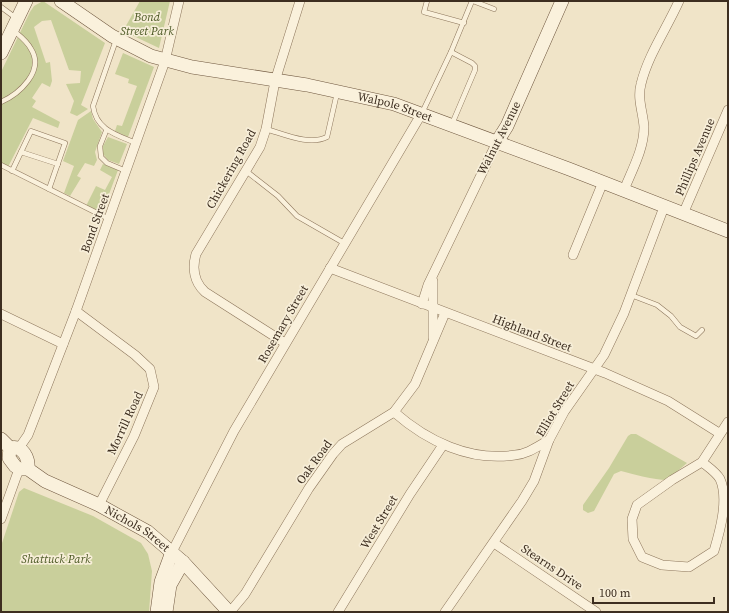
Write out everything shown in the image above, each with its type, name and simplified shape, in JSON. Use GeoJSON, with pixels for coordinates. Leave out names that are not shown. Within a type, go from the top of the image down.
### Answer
{"type":"FeatureCollection","features":[{"type":"Feature","properties":{"kind":"main road"},"geometry":{"type":"LineString","coordinates":[[1,54],[26,1]]}},
{"type":"Feature","properties":{"kind":"main road","name":"Walpole Street"},"geometry":{"type":"LineString","coordinates":[[61,1],[116,39],[137,50],[165,60],[206,70],[368,97],[422,113],[728,231]]}},
{"type":"Feature","properties":{"kind":"main road","name":"Walnut Avenue"},"geometry":{"type":"LineString","coordinates":[[497,142],[508,126],[562,1]]}},
{"type":"Feature","properties":{"kind":"main road"},"geometry":{"type":"LineString","coordinates":[[10,445],[28,460],[23,469]]}},
{"type":"Feature","properties":{"kind":"main road","name":"Nichols Street"},"geometry":{"type":"LineString","coordinates":[[23,469],[136,524],[184,562],[230,612]]}},
{"type":"Feature","properties":{"kind":"main road"},"geometry":{"type":"LineString","coordinates":[[157,612],[161,582],[172,552]]}},
{"type":"Feature","properties":{"kind":"main road"},"geometry":{"type":"LineString","coordinates":[[166,612],[170,585],[184,562]]}},
{"type":"Feature","properties":{"kind":"street","name":"Bond Street"},"geometry":{"type":"LineString","coordinates":[[10,445],[28,435],[76,311],[165,60],[179,1]]}},
{"type":"Feature","properties":{"kind":"street","name":"Chickering Road"},"geometry":{"type":"LineString","coordinates":[[285,343],[199,287],[196,280],[194,262],[196,254],[260,147],[266,129],[275,81],[300,1]]}},
{"type":"Feature","properties":{"kind":"street"},"geometry":{"type":"LineString","coordinates":[[624,190],[643,140],[644,126],[639,93],[641,82],[679,1]]}},
{"type":"Feature","properties":{"kind":"street","name":"Phillips Avenue"},"geometry":{"type":"LineString","coordinates":[[683,214],[728,110]]}},
{"type":"Feature","properties":{"kind":"street","name":"Rosemary Street"},"geometry":{"type":"LineString","coordinates":[[172,552],[234,431],[422,113]]}},
{"type":"Feature","properties":{"kind":"street","name":"Walnut Avenue"},"geometry":{"type":"LineString","coordinates":[[422,304],[428,285],[497,142]]}},
{"type":"Feature","properties":{"kind":"street"},"geometry":{"type":"LineString","coordinates":[[574,255],[603,182]]}},
{"type":"Feature","properties":{"kind":"street","name":"Elliot Street"},"geometry":{"type":"LineString","coordinates":[[445,612],[522,501],[534,481],[549,440],[564,412],[604,355],[631,296],[664,207]]}},
{"type":"Feature","properties":{"kind":"street","name":"Highland Street"},"geometry":{"type":"LineString","coordinates":[[330,268],[593,370],[668,401],[720,433]]}},
{"type":"Feature","properties":{"kind":"street","name":"Walnut Avenue"},"geometry":{"type":"LineString","coordinates":[[432,308],[434,275]]}},
{"type":"Feature","properties":{"kind":"street","name":"Oak Road"},"geometry":{"type":"LineString","coordinates":[[432,308],[432,343]]}},
{"type":"Feature","properties":{"kind":"street","name":"Morrill Road"},"geometry":{"type":"LineString","coordinates":[[76,311],[135,355],[150,369],[154,388],[134,436],[98,505]]}},
{"type":"Feature","properties":{"kind":"street","name":"Oak Road"},"geometry":{"type":"LineString","coordinates":[[230,612],[245,594],[309,488],[333,454],[342,444],[394,412],[415,384],[445,313]]}},
{"type":"Feature","properties":{"kind":"street"},"geometry":{"type":"LineString","coordinates":[[1,314],[63,344]]}},
{"type":"Feature","properties":{"kind":"street"},"geometry":{"type":"LineString","coordinates":[[394,412],[406,423],[443,445],[483,455],[516,456],[529,452],[549,440]]}},
{"type":"Feature","properties":{"kind":"street"},"geometry":{"type":"LineString","coordinates":[[702,462],[720,479],[725,495],[721,528],[714,551],[689,568],[662,565],[642,557],[633,539],[632,519],[637,505],[672,480],[702,462],[728,422]]}},
{"type":"Feature","properties":{"kind":"street","name":"West Street"},"geometry":{"type":"LineString","coordinates":[[338,612],[410,494],[443,445]]}},
{"type":"Feature","properties":{"kind":"street"},"geometry":{"type":"LineString","coordinates":[[1,519],[23,469]]}},
{"type":"Feature","properties":{"kind":"street","name":"Stearns Drive"},"geometry":{"type":"LineString","coordinates":[[494,542],[595,612]]}},
{"type":"Feature","properties":{"kind":"lane"},"geometry":{"type":"LineString","coordinates":[[427,1],[424,12],[464,23]]}},
{"type":"Feature","properties":{"kind":"lane"},"geometry":{"type":"LineString","coordinates":[[422,113],[464,23],[472,1],[494,8]]}},
{"type":"Feature","properties":{"kind":"lane"},"geometry":{"type":"LineString","coordinates":[[1,7],[32,49],[34,57],[33,71],[22,88],[15,95],[1,102]]}},
{"type":"Feature","properties":{"kind":"lane"},"geometry":{"type":"LineString","coordinates":[[116,39],[93,106],[99,123],[106,131],[136,143]]}},
{"type":"Feature","properties":{"kind":"lane"},"geometry":{"type":"LineString","coordinates":[[451,52],[475,66],[475,70],[452,124]]}},
{"type":"Feature","properties":{"kind":"lane"},"geometry":{"type":"LineString","coordinates":[[266,129],[309,140],[320,141],[327,137],[338,91]]}},
{"type":"Feature","properties":{"kind":"lane"},"geometry":{"type":"LineString","coordinates":[[12,171],[31,131],[65,143],[50,189]]}},
{"type":"Feature","properties":{"kind":"lane"},"geometry":{"type":"LineString","coordinates":[[106,131],[100,146],[100,156],[107,163],[126,171]]}},
{"type":"Feature","properties":{"kind":"lane"},"geometry":{"type":"LineString","coordinates":[[21,152],[58,164]]}},
{"type":"Feature","properties":{"kind":"lane"},"geometry":{"type":"LineString","coordinates":[[1,165],[109,219]]}},
{"type":"Feature","properties":{"kind":"lane"},"geometry":{"type":"LineString","coordinates":[[246,171],[278,196],[297,216],[344,243]]}},
{"type":"Feature","properties":{"kind":"lane"},"geometry":{"type":"LineString","coordinates":[[631,296],[658,305],[671,316],[680,327],[696,336],[702,330]]}},
{"type":"Feature","properties":{"kind":"green space"},"geometry":{"type":"Polygon","coordinates":[[[43,1],[105,43],[81,105],[88,109],[77,116],[70,113],[74,101],[66,84],[80,83],[81,71],[69,70],[51,20],[42,21],[34,27],[46,63],[50,62],[52,81],[50,87],[42,83],[32,98],[36,101],[32,107],[60,122],[58,128],[33,118],[8,167],[1,164],[1,72],[30,12],[34,6],[43,1]]]}},
{"type":"Feature","properties":{"kind":"green space","name":"Bond Street Park"},"geometry":{"type":"Polygon","coordinates":[[[140,1],[170,1],[159,48],[123,31],[140,1]]]}},
{"type":"Feature","properties":{"kind":"green space"},"geometry":{"type":"Polygon","coordinates":[[[123,53],[154,67],[128,137],[115,131],[117,125],[122,126],[137,86],[128,83],[129,79],[115,74],[123,53]]]}},
{"type":"Feature","properties":{"kind":"green space"},"geometry":{"type":"Polygon","coordinates":[[[91,111],[93,119],[102,132],[95,152],[97,160],[94,166],[85,163],[77,176],[81,178],[70,196],[64,193],[74,166],[63,161],[78,120],[91,111]]]}},
{"type":"Feature","properties":{"kind":"green space"},"geometry":{"type":"Polygon","coordinates":[[[108,137],[127,144],[119,164],[108,160],[103,154],[103,146],[108,137]]]}},
{"type":"Feature","properties":{"kind":"green space"},"geometry":{"type":"Polygon","coordinates":[[[103,164],[118,170],[102,213],[86,206],[96,186],[105,190],[112,177],[100,170],[103,164]]]}},
{"type":"Feature","properties":{"kind":"green space"},"geometry":{"type":"Polygon","coordinates":[[[631,434],[636,434],[687,463],[667,480],[650,478],[621,471],[614,474],[594,511],[588,513],[583,510],[583,505],[609,468],[628,436],[631,434]]]}},
{"type":"Feature","properties":{"kind":"green space","name":"Shattuck Park"},"geometry":{"type":"Polygon","coordinates":[[[24,488],[93,516],[141,543],[148,554],[152,571],[149,612],[1,612],[1,546],[19,492],[24,488]]]}}]}
